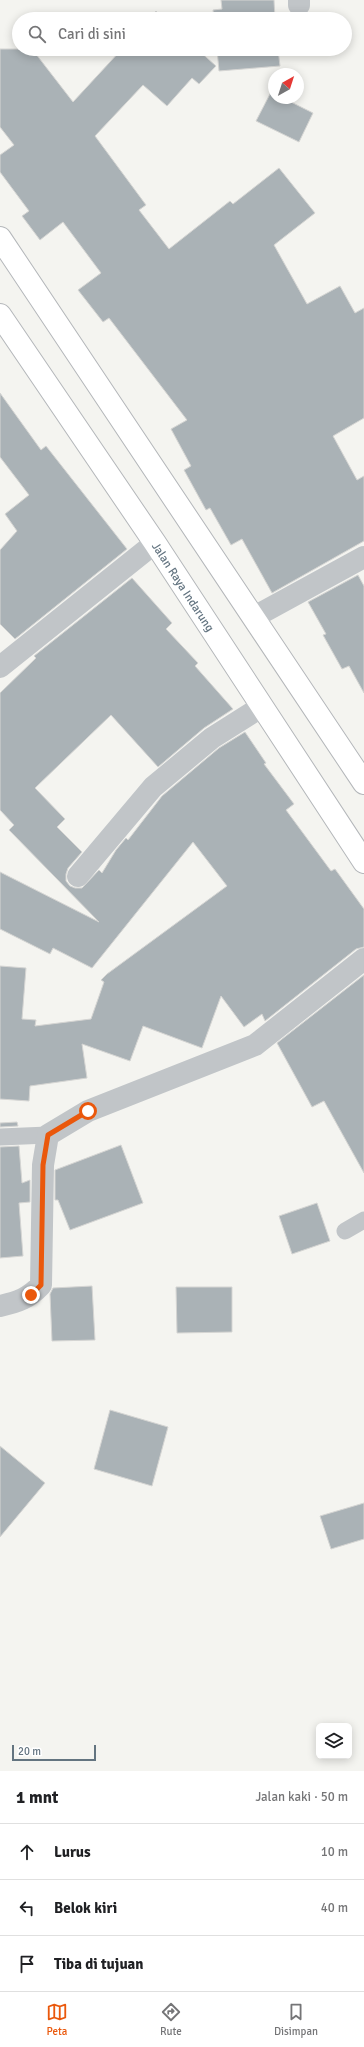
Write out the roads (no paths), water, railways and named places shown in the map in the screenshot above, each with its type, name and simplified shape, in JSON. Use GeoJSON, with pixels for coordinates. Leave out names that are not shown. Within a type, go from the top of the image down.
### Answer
{"type":"FeatureCollection","features":[{"type":"Feature","properties":{"kind":"highway"},"geometry":{"type":"LineString","coordinates":[[0,238],[364,783]]}},
{"type":"Feature","properties":{"kind":"highway","name":"Jalan Raya Indarung"},"geometry":{"type":"LineString","coordinates":[[0,314],[155,544],[261,708],[364,862]]}},
{"type":"Feature","properties":{"kind":"street"},"geometry":{"type":"LineString","coordinates":[[0,667],[155,544]]}},
{"type":"Feature","properties":{"kind":"street"},"geometry":{"type":"LineString","coordinates":[[254,617],[364,557]]}},
{"type":"Feature","properties":{"kind":"street"},"geometry":{"type":"LineString","coordinates":[[78,876],[152,787],[212,738],[261,708]]}},
{"type":"Feature","properties":{"kind":"street"},"geometry":{"type":"LineString","coordinates":[[0,1306],[19,1302],[31,1295],[41,1285],[43,1165],[48,1135],[88,1111],[255,1045],[364,959]]}},
{"type":"Feature","properties":{"kind":"lane"},"geometry":{"type":"LineString","coordinates":[[0,1137],[48,1135]]}},
{"type":"Feature","properties":{"kind":"lane"},"geometry":{"type":"LineString","coordinates":[[345,1231],[364,1220]]}}]}
